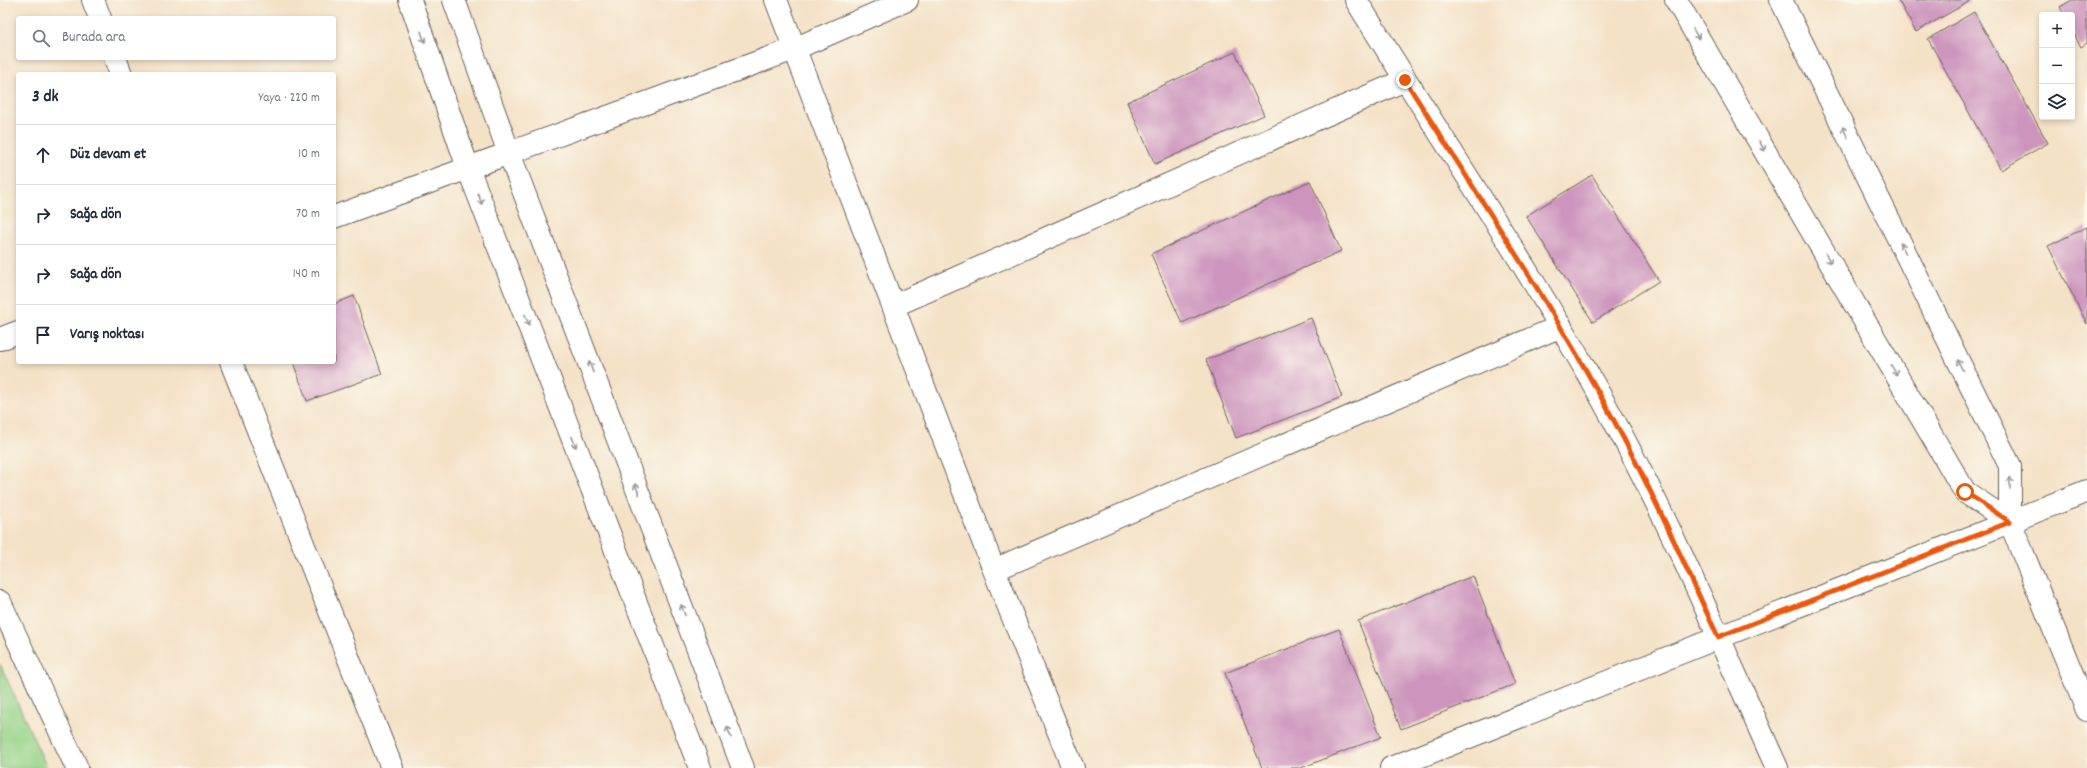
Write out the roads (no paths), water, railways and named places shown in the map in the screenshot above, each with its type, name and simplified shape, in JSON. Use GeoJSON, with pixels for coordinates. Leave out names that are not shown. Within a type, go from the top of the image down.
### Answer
{"type":"FeatureCollection","features":[{"type":"Feature","properties":{"kind":"street"},"geometry":{"type":"LineString","coordinates":[[93,0],[99,16]]}},
{"type":"Feature","properties":{"kind":"street"},"geometry":{"type":"LineString","coordinates":[[410,0],[468,168],[700,768]]}},
{"type":"Feature","properties":{"kind":"street"},"geometry":{"type":"LineString","coordinates":[[454,0],[509,153],[743,768]]}},
{"type":"Feature","properties":{"kind":"street"},"geometry":{"type":"LineString","coordinates":[[776,0],[994,570],[1073,768]]}},
{"type":"Feature","properties":{"kind":"street"},"geometry":{"type":"LineString","coordinates":[[336,216],[794,49],[907,0]]}},
{"type":"Feature","properties":{"kind":"street"},"geometry":{"type":"LineString","coordinates":[[1356,0],[1560,326],[1613,418],[1664,518],[1777,768]]}},
{"type":"Feature","properties":{"kind":"street"},"geometry":{"type":"LineString","coordinates":[[1676,0],[1965,492],[2010,522]]}},
{"type":"Feature","properties":{"kind":"street"},"geometry":{"type":"LineString","coordinates":[[1780,0],[2010,466],[2010,522],[2087,710]]}},
{"type":"Feature","properties":{"kind":"street"},"geometry":{"type":"LineString","coordinates":[[116,60],[120,72]]}},
{"type":"Feature","properties":{"kind":"street"},"geometry":{"type":"LineString","coordinates":[[893,306],[1405,80]]}},
{"type":"Feature","properties":{"kind":"street"},"geometry":{"type":"LineString","coordinates":[[994,570],[1560,326]]}},
{"type":"Feature","properties":{"kind":"street"},"geometry":{"type":"LineString","coordinates":[[0,339],[16,333]]}},
{"type":"Feature","properties":{"kind":"street"},"geometry":{"type":"LineString","coordinates":[[232,364],[392,768]]}},
{"type":"Feature","properties":{"kind":"street"},"geometry":{"type":"LineString","coordinates":[[1391,768],[2087,491]]}},
{"type":"Feature","properties":{"kind":"street"},"geometry":{"type":"LineString","coordinates":[[0,602],[77,768]]}}]}
